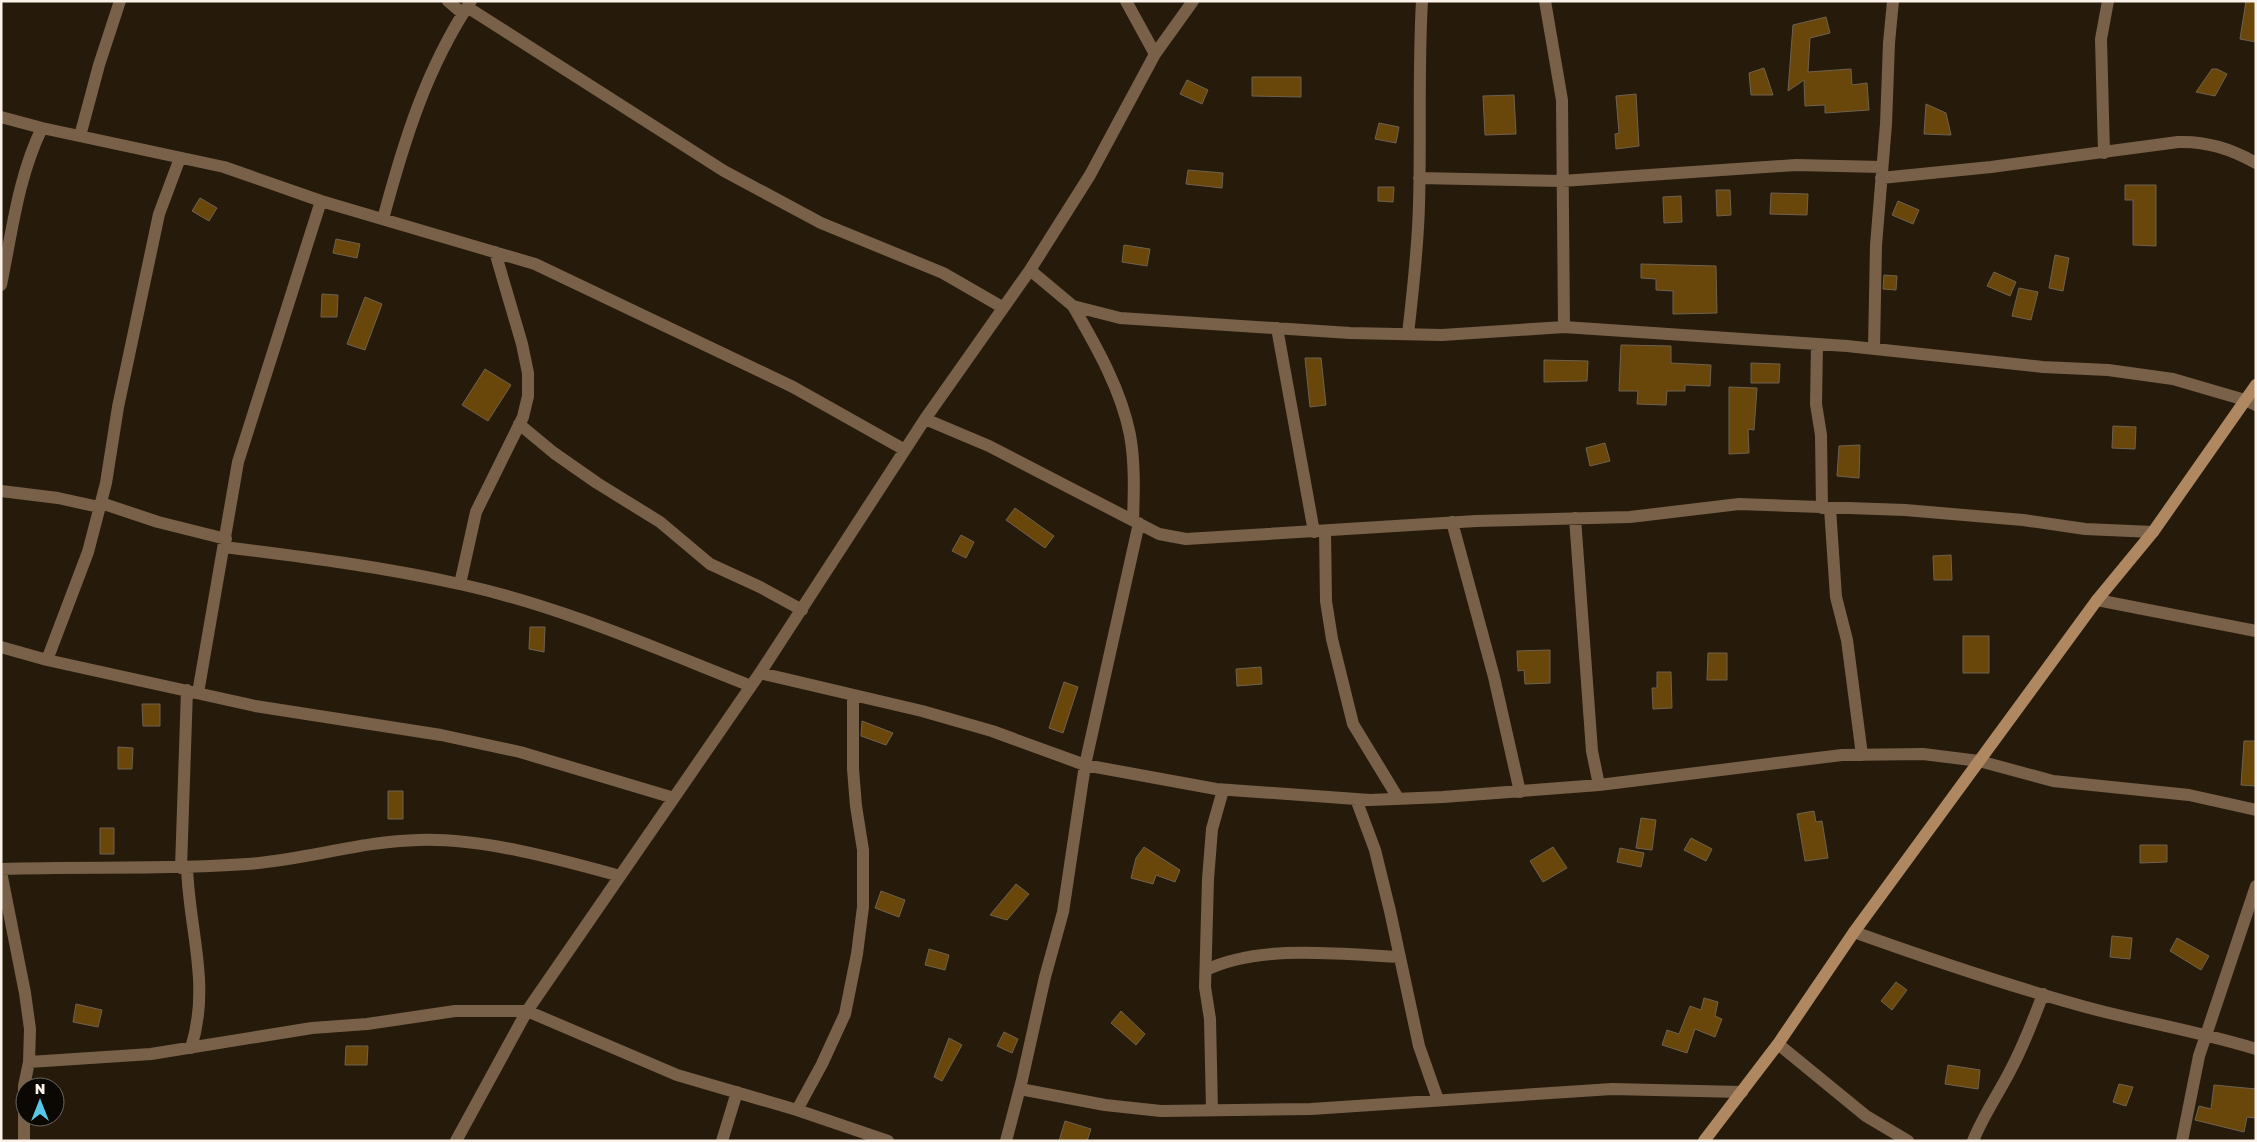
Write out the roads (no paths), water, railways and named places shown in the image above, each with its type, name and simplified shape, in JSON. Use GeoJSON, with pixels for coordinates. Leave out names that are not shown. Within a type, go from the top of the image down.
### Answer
{"type":"FeatureCollection","features":[{"type":"Feature","properties":{"kind":"street"},"geometry":{"type":"LineString","coordinates":[[80,136],[99,65],[120,1]]}},
{"type":"Feature","properties":{"kind":"street"},"geometry":{"type":"LineString","coordinates":[[448,1],[467,7],[724,171],[821,223],[943,273],[1002,307]]}},
{"type":"Feature","properties":{"kind":"street"},"geometry":{"type":"LineString","coordinates":[[1126,1],[1155,54]]}},
{"type":"Feature","properties":{"kind":"street"},"geometry":{"type":"LineString","coordinates":[[456,1141],[527,1011],[760,673],[925,419],[1002,307],[1030,270],[1090,175],[1155,54],[1193,1]]}},
{"type":"Feature","properties":{"kind":"street"},"geometry":{"type":"LineString","coordinates":[[1408,334],[1417,257],[1419,46],[1422,1]]}},
{"type":"Feature","properties":{"kind":"street"},"geometry":{"type":"LineString","coordinates":[[1545,1],[1562,100],[1564,327]]}},
{"type":"Feature","properties":{"kind":"street"},"geometry":{"type":"LineString","coordinates":[[1874,348],[1876,244],[1893,1]]}},
{"type":"Feature","properties":{"kind":"street"},"geometry":{"type":"LineString","coordinates":[[2104,153],[2101,39],[2108,1]]}},
{"type":"Feature","properties":{"kind":"street"},"geometry":{"type":"LineString","coordinates":[[383,219],[422,91],[450,33],[467,7]]}},
{"type":"Feature","properties":{"kind":"street"},"geometry":{"type":"LineString","coordinates":[[1,117],[42,128],[224,167],[321,201],[535,264],[607,296],[708,348],[793,387],[905,450]]}},
{"type":"Feature","properties":{"kind":"street"},"geometry":{"type":"LineString","coordinates":[[1,285],[20,189],[32,148],[42,128]]}},
{"type":"Feature","properties":{"kind":"street"},"geometry":{"type":"LineString","coordinates":[[1419,178],[1562,181],[1796,166],[1882,172],[2104,153],[2155,144],[2198,142],[2233,150],[2256,164]]}},
{"type":"Feature","properties":{"kind":"street"},"geometry":{"type":"LineString","coordinates":[[47,660],[88,552],[100,505],[118,406],[159,214],[180,158]]}},
{"type":"Feature","properties":{"kind":"street"},"geometry":{"type":"LineString","coordinates":[[191,1048],[197,1028],[201,991],[184,868],[192,692],[225,543],[238,462],[321,201]]}},
{"type":"Feature","properties":{"kind":"street"},"geometry":{"type":"LineString","coordinates":[[460,584],[467,544],[476,512],[519,424],[528,396],[528,373],[510,298],[495,252]]}},
{"type":"Feature","properties":{"kind":"street"},"geometry":{"type":"LineString","coordinates":[[1006,1141],[1020,1089],[1045,976],[1063,912],[1085,765],[1136,522],[1130,435],[1114,383],[1073,306],[1030,270]]}},
{"type":"Feature","properties":{"kind":"street"},"geometry":{"type":"LineString","coordinates":[[1073,306],[1120,318],[1277,328],[1442,335],[1564,327],[1874,348],[2043,367],[2108,370],[2173,379],[2250,402]]}},
{"type":"Feature","properties":{"kind":"street"},"geometry":{"type":"LineString","coordinates":[[1277,328],[1320,531],[1326,601],[1332,639],[1350,716],[1370,756],[1398,798]]}},
{"type":"Feature","properties":{"kind":"street"},"geometry":{"type":"LineString","coordinates":[[1817,344],[1816,404],[1821,435],[1826,508],[1836,598],[1847,640],[1862,755]]}},
{"type":"Feature","properties":{"kind":"street"},"geometry":{"type":"LineString","coordinates":[[1704,1141],[1778,1044],[1854,932],[2098,600],[2153,532],[2250,402],[2256,385]]}},
{"type":"Feature","properties":{"kind":"street"},"geometry":{"type":"LineString","coordinates":[[925,419],[989,446],[1159,534],[1186,539],[1452,522],[1630,517],[1739,504],[1905,510],[2023,520],[2085,529],[2153,532]]}},
{"type":"Feature","properties":{"kind":"street"},"geometry":{"type":"LineString","coordinates":[[519,424],[554,453],[597,483],[660,522],[710,564],[802,610]]}},
{"type":"Feature","properties":{"kind":"street"},"geometry":{"type":"LineString","coordinates":[[1,490],[100,505],[225,543],[460,584],[515,599],[610,630],[751,686]]}},
{"type":"Feature","properties":{"kind":"street"},"geometry":{"type":"LineString","coordinates":[[1576,518],[1592,751],[1599,785]]}},
{"type":"Feature","properties":{"kind":"street"},"geometry":{"type":"LineString","coordinates":[[1452,522],[1494,677],[1520,792]]}},
{"type":"Feature","properties":{"kind":"street"},"geometry":{"type":"LineString","coordinates":[[2098,600],[2256,631]]}},
{"type":"Feature","properties":{"kind":"street"},"geometry":{"type":"LineString","coordinates":[[1,647],[47,660],[255,706],[441,734],[520,752],[674,798]]}},
{"type":"Feature","properties":{"kind":"street"},"geometry":{"type":"LineString","coordinates":[[760,673],[922,711],[992,731],[1085,765],[1223,790],[1356,799],[1520,792],[1599,785],[1842,755],[1923,754],[1980,761],[2052,781],[2190,795],[2256,810]]}},
{"type":"Feature","properties":{"kind":"street"},"geometry":{"type":"LineString","coordinates":[[797,1110],[822,1064],[845,1014],[857,954],[862,907],[862,850],[854,788],[853,695]]}},
{"type":"Feature","properties":{"kind":"street"},"geometry":{"type":"LineString","coordinates":[[1212,1110],[1212,1056],[1206,970],[1212,829],[1223,790]]}},
{"type":"Feature","properties":{"kind":"street"},"geometry":{"type":"LineString","coordinates":[[1356,799],[1375,850],[1419,1046],[1438,1100]]}},
{"type":"Feature","properties":{"kind":"street"},"geometry":{"type":"LineString","coordinates":[[24,1141],[24,1086],[29,1062],[30,1029],[26,993],[1,871],[184,868],[278,861],[340,849],[419,840],[464,842],[510,850],[578,864],[620,876]]}},
{"type":"Feature","properties":{"kind":"street"},"geometry":{"type":"LineString","coordinates":[[2182,1141],[2199,1056],[2256,886]]}},
{"type":"Feature","properties":{"kind":"street"},"geometry":{"type":"LineString","coordinates":[[1854,932],[1985,978],[2101,1011],[2206,1033],[2256,1049]]}},
{"type":"Feature","properties":{"kind":"street"},"geometry":{"type":"LineString","coordinates":[[1206,970],[1225,961],[1263,956],[1310,954],[1400,957]]}},
{"type":"Feature","properties":{"kind":"street"},"geometry":{"type":"LineString","coordinates":[[1973,1141],[1982,1118],[2009,1073],[2028,1035],[2043,994]]}},
{"type":"Feature","properties":{"kind":"street"},"geometry":{"type":"LineString","coordinates":[[29,1062],[151,1054],[312,1028],[367,1024],[454,1012],[527,1011],[677,1075],[797,1110],[888,1141]]}},
{"type":"Feature","properties":{"kind":"street"},"geometry":{"type":"LineString","coordinates":[[1778,1044],[1866,1116],[1908,1141]]}},
{"type":"Feature","properties":{"kind":"street"},"geometry":{"type":"LineString","coordinates":[[1020,1089],[1114,1106],[1161,1111],[1312,1109],[1612,1089],[1742,1092]]}},
{"type":"Feature","properties":{"kind":"street"},"geometry":{"type":"LineString","coordinates":[[722,1141],[737,1092]]}}]}
